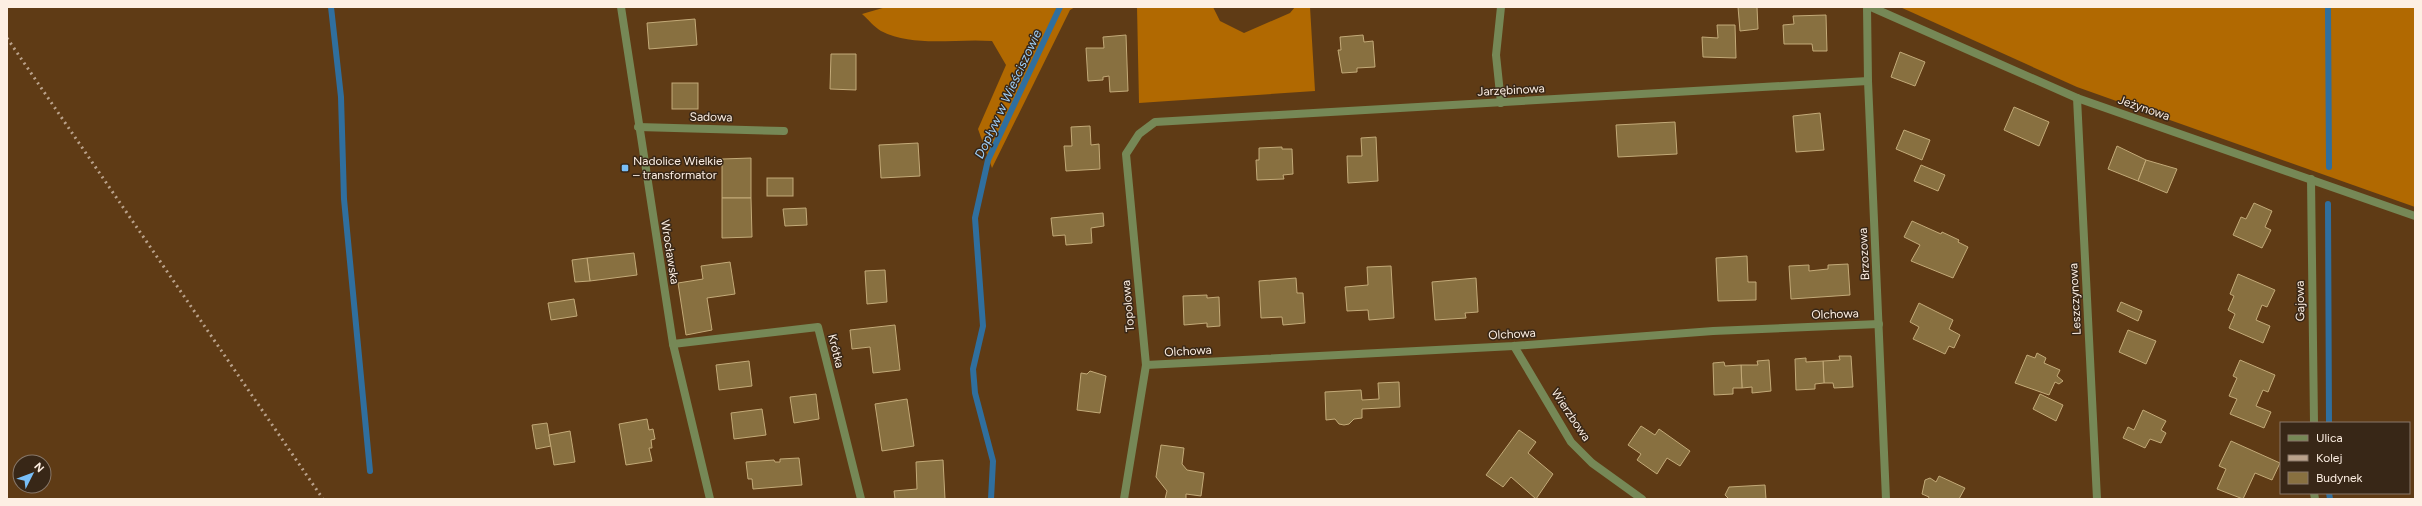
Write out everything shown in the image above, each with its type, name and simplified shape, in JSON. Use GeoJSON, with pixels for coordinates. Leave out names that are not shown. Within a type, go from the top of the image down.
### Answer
{"type":"FeatureCollection","features":[{"type":"Feature","properties":{"kind":"street","name":"Wrocławska"},"geometry":{"type":"LineString","coordinates":[[621,7],[638,127],[673,344],[710,499]]}},
{"type":"Feature","properties":{"kind":"street"},"geometry":{"type":"LineString","coordinates":[[1501,7],[1496,55],[1501,103]]}},
{"type":"Feature","properties":{"kind":"street","name":"Brzozowa"},"geometry":{"type":"LineString","coordinates":[[1868,7],[1868,81],[1886,499]]}},
{"type":"Feature","properties":{"kind":"street","name":"Jeżynowa"},"geometry":{"type":"LineString","coordinates":[[1871,7],[2077,98],[2415,216]]}},
{"type":"Feature","properties":{"kind":"street","name":"Jarzębinowa"},"geometry":{"type":"LineString","coordinates":[[1155,122],[1868,81]]}},
{"type":"Feature","properties":{"kind":"street","name":"Leszczynowa"},"geometry":{"type":"LineString","coordinates":[[2077,98],[2098,499]]}},
{"type":"Feature","properties":{"kind":"street","name":"Topolowa"},"geometry":{"type":"LineString","coordinates":[[1124,499],[1146,365],[1126,154],[1139,134],[1155,122]]}},
{"type":"Feature","properties":{"kind":"street","name":"Sadowa"},"geometry":{"type":"LineString","coordinates":[[638,127],[784,131]]}},
{"type":"Feature","properties":{"kind":"street","name":"Gajowa"},"geometry":{"type":"LineString","coordinates":[[2311,179],[2314,422]]}},
{"type":"Feature","properties":{"kind":"street","name":"Olchowa"},"geometry":{"type":"LineString","coordinates":[[1146,365],[1514,346],[1713,331],[1879,324]]}},
{"type":"Feature","properties":{"kind":"street","name":"Krótka"},"geometry":{"type":"LineString","coordinates":[[673,344],[818,327],[861,499]]}},
{"type":"Feature","properties":{"kind":"street","name":"Wierzbowa"},"geometry":{"type":"LineString","coordinates":[[1514,346],[1571,442],[1592,463],[1642,499]]}},
{"type":"Feature","properties":{"kind":"shaded area"},"geometry":{"type":"Polygon","coordinates":[[[886,7],[1075,7],[1070,10],[992,168],[978,129],[1006,65],[992,41],[921,41],[894,36],[878,29],[862,14],[886,7]]]}},
{"type":"Feature","properties":{"kind":"shaded area"},"geometry":{"type":"Polygon","coordinates":[[[1137,7],[1213,7],[1220,21],[1244,33],[1290,13],[1295,7],[1310,7],[1315,91],[1139,103],[1137,7]]]}},
{"type":"Feature","properties":{"kind":"shaded area"},"geometry":{"type":"Polygon","coordinates":[[[1900,7],[2415,7],[2415,207],[2077,87],[1900,7]]]}},
{"type":"Feature","properties":{"kind":"building"},"geometry":{"type":"Polygon","coordinates":[[[1738,7],[1757,7],[1758,29],[1740,31],[1738,7]]]}},
{"type":"Feature","properties":{"kind":"building"},"geometry":{"type":"Polygon","coordinates":[[[1826,15],[1827,51],[1813,51],[1812,44],[1784,44],[1783,25],[1794,24],[1793,16],[1826,15]]]}},
{"type":"Feature","properties":{"kind":"building"},"geometry":{"type":"Polygon","coordinates":[[[695,19],[697,45],[649,49],[647,23],[695,19]]]}},
{"type":"Feature","properties":{"kind":"building"},"geometry":{"type":"Polygon","coordinates":[[[1717,25],[1735,25],[1736,58],[1703,57],[1702,37],[1718,38],[1717,25]]]}},
{"type":"Feature","properties":{"kind":"building"},"geometry":{"type":"Polygon","coordinates":[[[1126,35],[1128,91],[1110,92],[1109,76],[1103,77],[1103,80],[1088,81],[1086,48],[1104,48],[1103,37],[1126,35]]]}},
{"type":"Feature","properties":{"kind":"building"},"geometry":{"type":"Polygon","coordinates":[[[1363,35],[1364,42],[1373,41],[1375,67],[1357,68],[1357,72],[1342,73],[1338,50],[1341,50],[1340,37],[1363,35]]]}},
{"type":"Feature","properties":{"kind":"building"},"geometry":{"type":"Polygon","coordinates":[[[1900,52],[1925,62],[1915,86],[1891,77],[1900,52]]]}},
{"type":"Feature","properties":{"kind":"building"},"geometry":{"type":"Polygon","coordinates":[[[831,54],[856,54],[856,90],[830,89],[831,54]]]}},
{"type":"Feature","properties":{"kind":"building"},"geometry":{"type":"Polygon","coordinates":[[[672,83],[698,83],[698,109],[672,109],[672,83]]]}},
{"type":"Feature","properties":{"kind":"building"},"geometry":{"type":"Polygon","coordinates":[[[2014,107],[2049,122],[2039,146],[2004,130],[2014,107]]]}},
{"type":"Feature","properties":{"kind":"building"},"geometry":{"type":"Polygon","coordinates":[[[1820,113],[1824,150],[1796,152],[1793,116],[1820,113]]]}},
{"type":"Feature","properties":{"kind":"building"},"geometry":{"type":"Polygon","coordinates":[[[1675,122],[1677,154],[1618,157],[1616,125],[1675,122]]]}},
{"type":"Feature","properties":{"kind":"building"},"geometry":{"type":"Polygon","coordinates":[[[1090,126],[1091,145],[1099,144],[1100,169],[1066,171],[1064,146],[1072,146],[1071,127],[1090,126]]]}},
{"type":"Feature","properties":{"kind":"building"},"geometry":{"type":"Polygon","coordinates":[[[1904,130],[1930,140],[1922,160],[1896,149],[1904,130]]]}},
{"type":"Feature","properties":{"kind":"building"},"geometry":{"type":"Polygon","coordinates":[[[1376,137],[1378,181],[1348,183],[1347,156],[1362,156],[1361,138],[1376,137]]]}},
{"type":"Feature","properties":{"kind":"building"},"geometry":{"type":"Polygon","coordinates":[[[918,143],[920,176],[881,178],[879,145],[918,143]]]}},
{"type":"Feature","properties":{"kind":"building"},"geometry":{"type":"Polygon","coordinates":[[[2117,146],[2146,160],[2138,181],[2108,169],[2117,146]]]}},
{"type":"Feature","properties":{"kind":"building"},"geometry":{"type":"Polygon","coordinates":[[[1282,147],[1282,149],[1292,149],[1293,174],[1283,175],[1284,179],[1257,180],[1256,160],[1259,160],[1259,148],[1282,147]]]}},
{"type":"Feature","properties":{"kind":"building"},"geometry":{"type":"Polygon","coordinates":[[[751,158],[751,198],[722,198],[722,159],[751,158]]]}},
{"type":"Feature","properties":{"kind":"building"},"geometry":{"type":"Polygon","coordinates":[[[2146,160],[2177,169],[2167,193],[2138,181],[2146,160]]]}},
{"type":"Feature","properties":{"kind":"building"},"geometry":{"type":"Polygon","coordinates":[[[1921,165],[1945,175],[1938,191],[1914,181],[1921,165]]]}},
{"type":"Feature","properties":{"kind":"building"},"geometry":{"type":"Polygon","coordinates":[[[767,178],[793,178],[793,196],[767,196],[767,178]]]}},
{"type":"Feature","properties":{"kind":"building"},"geometry":{"type":"Polygon","coordinates":[[[722,198],[751,198],[752,237],[722,238],[722,198]]]}},
{"type":"Feature","properties":{"kind":"building"},"geometry":{"type":"Polygon","coordinates":[[[2254,203],[2272,211],[2265,227],[2271,230],[2262,248],[2233,235],[2241,217],[2246,219],[2254,203]]]}},
{"type":"Feature","properties":{"kind":"building"},"geometry":{"type":"Polygon","coordinates":[[[806,208],[807,225],[785,226],[783,209],[806,208]]]}},
{"type":"Feature","properties":{"kind":"building"},"geometry":{"type":"Polygon","coordinates":[[[1103,213],[1104,226],[1091,228],[1092,243],[1066,245],[1065,235],[1053,236],[1051,218],[1103,213]]]}},
{"type":"Feature","properties":{"kind":"building"},"geometry":{"type":"Polygon","coordinates":[[[1912,221],[1941,234],[1942,232],[1959,240],[1958,242],[1968,247],[1953,278],[1911,261],[1920,245],[1904,237],[1912,221]]]}},
{"type":"Feature","properties":{"kind":"building"},"geometry":{"type":"Polygon","coordinates":[[[634,253],[637,275],[590,281],[587,258],[634,253]]]}},
{"type":"Feature","properties":{"kind":"building"},"geometry":{"type":"Polygon","coordinates":[[[1747,256],[1748,282],[1756,282],[1756,300],[1718,301],[1716,258],[1747,256]]]}},
{"type":"Feature","properties":{"kind":"building"},"geometry":{"type":"Polygon","coordinates":[[[587,258],[590,281],[575,282],[572,260],[587,258]]]}},
{"type":"Feature","properties":{"kind":"building"},"geometry":{"type":"Polygon","coordinates":[[[730,262],[735,294],[707,298],[712,330],[686,335],[678,283],[703,279],[701,266],[730,262]]]}},
{"type":"Feature","properties":{"kind":"building"},"geometry":{"type":"Polygon","coordinates":[[[1848,264],[1850,295],[1791,299],[1789,266],[1809,265],[1809,271],[1828,269],[1828,265],[1848,264]]]}},
{"type":"Feature","properties":{"kind":"building"},"geometry":{"type":"Polygon","coordinates":[[[1391,266],[1394,318],[1369,320],[1368,310],[1347,311],[1345,287],[1368,285],[1367,267],[1391,266]]]}},
{"type":"Feature","properties":{"kind":"building"},"geometry":{"type":"Polygon","coordinates":[[[885,270],[887,302],[867,304],[865,271],[885,270]]]}},
{"type":"Feature","properties":{"kind":"building"},"geometry":{"type":"Polygon","coordinates":[[[2238,274],[2275,290],[2267,307],[2262,305],[2256,320],[2270,326],[2263,343],[2229,328],[2235,314],[2228,310],[2234,296],[2230,294],[2238,274]]]}},
{"type":"Feature","properties":{"kind":"building"},"geometry":{"type":"Polygon","coordinates":[[[1296,278],[1297,293],[1303,293],[1305,323],[1283,325],[1282,317],[1261,318],[1259,281],[1296,278]]]}},
{"type":"Feature","properties":{"kind":"building"},"geometry":{"type":"Polygon","coordinates":[[[1476,278],[1478,312],[1465,313],[1466,318],[1435,320],[1432,282],[1476,278]]]}},
{"type":"Feature","properties":{"kind":"building"},"geometry":{"type":"Polygon","coordinates":[[[1207,295],[1207,298],[1219,297],[1220,326],[1207,327],[1207,323],[1184,325],[1183,296],[1207,295]]]}},
{"type":"Feature","properties":{"kind":"building"},"geometry":{"type":"Polygon","coordinates":[[[574,299],[577,316],[551,320],[548,303],[574,299]]]}},
{"type":"Feature","properties":{"kind":"building"},"geometry":{"type":"Polygon","coordinates":[[[2121,302],[2142,311],[2138,321],[2117,311],[2121,302]]]}},
{"type":"Feature","properties":{"kind":"building"},"geometry":{"type":"Polygon","coordinates":[[[1919,303],[1953,320],[1949,329],[1960,335],[1954,348],[1949,346],[1945,354],[1913,339],[1919,327],[1910,322],[1919,303]]]}},
{"type":"Feature","properties":{"kind":"building"},"geometry":{"type":"Polygon","coordinates":[[[895,325],[900,370],[873,373],[870,347],[852,349],[850,330],[895,325]]]}},
{"type":"Feature","properties":{"kind":"building"},"geometry":{"type":"Polygon","coordinates":[[[2128,330],[2156,341],[2146,364],[2119,352],[2128,330]]]}},
{"type":"Feature","properties":{"kind":"building"},"geometry":{"type":"Polygon","coordinates":[[[2037,353],[2046,358],[2044,363],[2060,370],[2057,376],[2063,381],[2059,384],[2055,382],[2049,395],[2015,383],[2027,355],[2035,358],[2037,353]]]}},
{"type":"Feature","properties":{"kind":"building"},"geometry":{"type":"Polygon","coordinates":[[[1839,356],[1851,356],[1853,387],[1834,388],[1833,383],[1824,383],[1823,361],[1840,360],[1839,356]]]}},
{"type":"Feature","properties":{"kind":"building"},"geometry":{"type":"Polygon","coordinates":[[[1806,358],[1806,362],[1823,361],[1824,383],[1815,384],[1815,389],[1796,390],[1795,359],[1806,358]]]}},
{"type":"Feature","properties":{"kind":"building"},"geometry":{"type":"Polygon","coordinates":[[[1769,360],[1771,391],[1752,393],[1752,387],[1742,388],[1741,365],[1758,365],[1757,361],[1769,360]]]}},
{"type":"Feature","properties":{"kind":"building"},"geometry":{"type":"Polygon","coordinates":[[[2240,360],[2275,375],[2268,392],[2263,390],[2256,406],[2271,412],[2264,428],[2230,414],[2237,399],[2229,396],[2237,378],[2233,376],[2240,360]]]}},
{"type":"Feature","properties":{"kind":"building"},"geometry":{"type":"Polygon","coordinates":[[[749,361],[752,386],[719,390],[716,365],[749,361]]]}},
{"type":"Feature","properties":{"kind":"building"},"geometry":{"type":"Polygon","coordinates":[[[1724,362],[1725,366],[1741,365],[1742,388],[1733,388],[1733,394],[1714,395],[1713,363],[1724,362]]]}},
{"type":"Feature","properties":{"kind":"building"},"geometry":{"type":"Polygon","coordinates":[[[1090,371],[1106,376],[1100,413],[1077,410],[1081,373],[1087,374],[1090,371]]]}},
{"type":"Feature","properties":{"kind":"building"},"geometry":{"type":"Polygon","coordinates":[[[1399,382],[1400,407],[1362,409],[1362,418],[1354,419],[1349,424],[1344,425],[1339,424],[1335,419],[1326,420],[1325,392],[1361,390],[1362,400],[1379,399],[1378,383],[1399,382]]]}},
{"type":"Feature","properties":{"kind":"building"},"geometry":{"type":"Polygon","coordinates":[[[816,394],[819,419],[794,423],[790,397],[816,394]]]}},
{"type":"Feature","properties":{"kind":"building"},"geometry":{"type":"Polygon","coordinates":[[[2040,394],[2063,405],[2056,421],[2033,409],[2040,394]]]}},
{"type":"Feature","properties":{"kind":"building"},"geometry":{"type":"Polygon","coordinates":[[[907,399],[914,446],[882,451],[875,404],[907,399]]]}},
{"type":"Feature","properties":{"kind":"building"},"geometry":{"type":"Polygon","coordinates":[[[762,409],[766,435],[734,439],[731,413],[762,409]]]}},
{"type":"Feature","properties":{"kind":"building"},"geometry":{"type":"Polygon","coordinates":[[[2143,410],[2166,421],[2161,430],[2166,433],[2161,443],[2150,439],[2145,448],[2123,438],[2128,427],[2134,430],[2143,410]]]}},
{"type":"Feature","properties":{"kind":"building"},"geometry":{"type":"Polygon","coordinates":[[[647,419],[649,430],[653,429],[655,439],[651,440],[652,448],[649,448],[652,461],[626,465],[619,424],[647,419]]]}},
{"type":"Feature","properties":{"kind":"building"},"geometry":{"type":"Polygon","coordinates":[[[547,423],[551,446],[536,449],[532,425],[547,423]]]}},
{"type":"Feature","properties":{"kind":"building"},"geometry":{"type":"Polygon","coordinates":[[[1641,426],[1655,435],[1659,429],[1690,451],[1680,466],[1667,458],[1657,474],[1637,460],[1641,454],[1628,445],[1641,426]]]}},
{"type":"Feature","properties":{"kind":"building"},"geometry":{"type":"Polygon","coordinates":[[[1519,430],[1536,442],[1528,453],[1553,474],[1536,499],[1511,477],[1503,487],[1486,475],[1519,430]]]}},
{"type":"Feature","properties":{"kind":"building"},"geometry":{"type":"Polygon","coordinates":[[[570,431],[575,462],[554,465],[549,435],[570,431]]]}},
{"type":"Feature","properties":{"kind":"building"},"geometry":{"type":"Polygon","coordinates":[[[2231,441],[2280,463],[2272,480],[2255,473],[2243,499],[2217,489],[2226,469],[2219,466],[2231,441]]]}},
{"type":"Feature","properties":{"kind":"building"},"geometry":{"type":"Polygon","coordinates":[[[1161,445],[1184,448],[1182,464],[1187,470],[1204,473],[1201,496],[1186,494],[1186,499],[1165,499],[1167,491],[1156,477],[1161,445]]]}},
{"type":"Feature","properties":{"kind":"building"},"geometry":{"type":"Polygon","coordinates":[[[799,458],[802,485],[753,489],[752,479],[748,479],[746,462],[774,460],[775,462],[780,462],[780,459],[799,458]]]}},
{"type":"Feature","properties":{"kind":"building"},"geometry":{"type":"Polygon","coordinates":[[[943,460],[945,499],[895,499],[894,491],[917,489],[916,462],[943,460]]]}},
{"type":"Feature","properties":{"kind":"building"},"geometry":{"type":"Polygon","coordinates":[[[1939,476],[1965,488],[1959,499],[1928,499],[1929,497],[1922,494],[1925,480],[1930,478],[1936,482],[1939,476]]]}},
{"type":"Feature","properties":{"kind":"building"},"geometry":{"type":"Polygon","coordinates":[[[1765,485],[1766,499],[1729,499],[1725,495],[1729,487],[1765,485]]]}},
{"type":"Feature","properties":{"kind":"waterway"},"geometry":{"type":"LineString","coordinates":[[331,7],[341,97],[344,199],[370,471]]}},
{"type":"Feature","properties":{"kind":"waterway","name":"Dopływ w Wieściszowie"},"geometry":{"type":"LineString","coordinates":[[991,499],[993,461],[975,393],[973,369],[983,326],[975,218],[988,160],[1060,7]]}},
{"type":"Feature","properties":{"kind":"waterway"},"geometry":{"type":"LineString","coordinates":[[2328,7],[2329,167]]}},
{"type":"Feature","properties":{"kind":"waterway"},"geometry":{"type":"LineString","coordinates":[[2328,204],[2329,422]]}},
{"type":"Feature","properties":{"kind":"waterway"},"geometry":{"type":"LineString","coordinates":[[2329,494],[2330,499]]}},
{"type":"Feature","properties":{"kind":"railway"},"geometry":{"type":"LineString","coordinates":[[7,38],[323,499]]}},
{"type":"Feature","properties":{"kind":"place","name":"Nadolice Wielkie – transformator"},"geometry":{"type":"Point","coordinates":[625,168]}}]}
